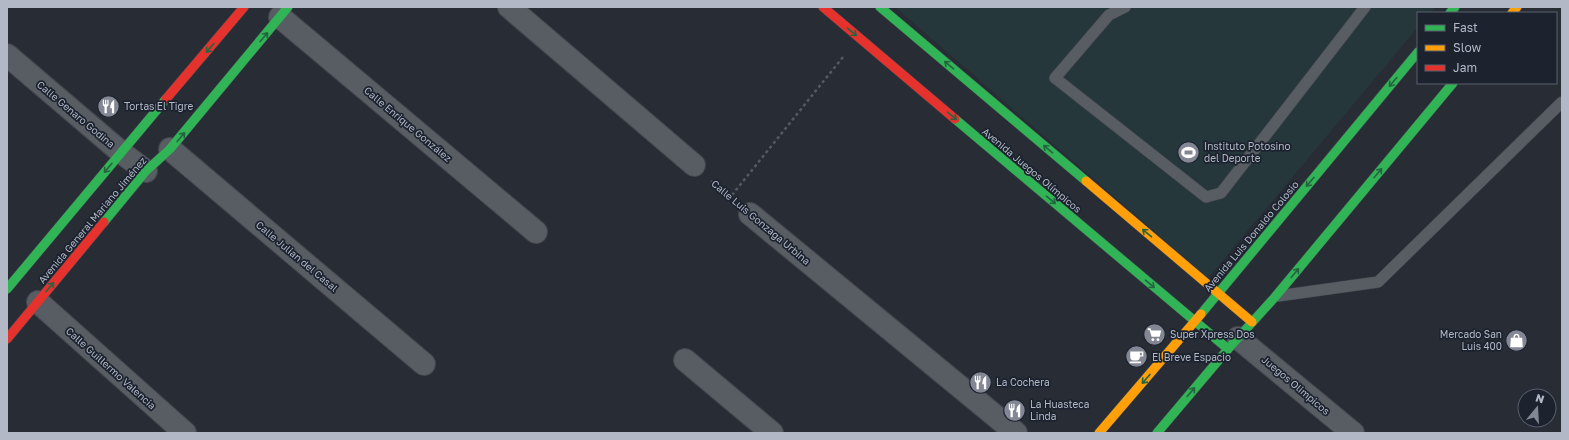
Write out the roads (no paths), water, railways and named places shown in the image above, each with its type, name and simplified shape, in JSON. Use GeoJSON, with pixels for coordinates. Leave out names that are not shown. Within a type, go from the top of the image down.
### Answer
{"type":"FeatureCollection","features":[{"type":"Feature","properties":{"kind":"street","name":"Avenida General Mariano Jiménez"},"geometry":{"type":"LineString","coordinates":[[7,289],[244,7]]}},
{"type":"Feature","properties":{"kind":"street"},"geometry":{"type":"LineString","coordinates":[[509,7],[694,165]]}},
{"type":"Feature","properties":{"kind":"street","name":"Avenida Juegos Olímpicos"},"geometry":{"type":"LineString","coordinates":[[822,7],[1195,322],[1239,336]]}},
{"type":"Feature","properties":{"kind":"street"},"geometry":{"type":"LineString","coordinates":[[880,7],[1218,294],[1239,336]]}},
{"type":"Feature","properties":{"kind":"street","name":"Avenida General Mariano Jiménez"},"geometry":{"type":"LineString","coordinates":[[7,339],[146,171],[170,149],[284,12]]}},
{"type":"Feature","properties":{"kind":"street","name":"Calle Enrique González"},"geometry":{"type":"LineString","coordinates":[[284,12],[536,232]]}},
{"type":"Feature","properties":{"kind":"street","name":"Avenida Luis Donaldo Colosio"},"geometry":{"type":"LineString","coordinates":[[1099,433],[1195,322],[1417,53]]}},
{"type":"Feature","properties":{"kind":"street","name":"Calle Genaro Godina"},"geometry":{"type":"LineString","coordinates":[[7,55],[146,171]]}},
{"type":"Feature","properties":{"kind":"street"},"geometry":{"type":"LineString","coordinates":[[1157,433],[1239,336],[1275,297],[1452,84]]}},
{"type":"Feature","properties":{"kind":"street","name":"Calle Julian del Casal"},"geometry":{"type":"LineString","coordinates":[[170,149],[424,364]]}},
{"type":"Feature","properties":{"kind":"street","name":"Calle Luis Gonzaga Urbina"},"geometry":{"type":"LineString","coordinates":[[750,214],[1016,433]]}},
{"type":"Feature","properties":{"kind":"street","name":"Calle Guillermo Valencia"},"geometry":{"type":"LineString","coordinates":[[38,302],[185,433]]}},
{"type":"Feature","properties":{"kind":"street","name":"Juegos Olimpicos"},"geometry":{"type":"LineString","coordinates":[[1239,336],[1354,433]]}},
{"type":"Feature","properties":{"kind":"street"},"geometry":{"type":"LineString","coordinates":[[685,360],[772,433]]}},
{"type":"Feature","properties":{"kind":"lane"},"geometry":{"type":"LineString","coordinates":[[1125,7],[1109,15],[1055,78],[1206,197],[1221,193],[1365,7]]}},
{"type":"Feature","properties":{"kind":"lane"},"geometry":{"type":"LineString","coordinates":[[1275,297],[1378,282],[1562,102]]}},
{"type":"Feature","properties":{"kind":"place","name":"Tortas El Tigre"},"geometry":{"type":"Point","coordinates":[109,106]}},
{"type":"Feature","properties":{"kind":"place","name":"Instituto Potosino del Deporte"},"geometry":{"type":"Point","coordinates":[1188,152]}},
{"type":"Feature","properties":{"kind":"place","name":"Super Xpress Dos"},"geometry":{"type":"Point","coordinates":[1155,334]}},
{"type":"Feature","properties":{"kind":"place","name":"Mercado San Luis 400"},"geometry":{"type":"Point","coordinates":[1517,340]}},
{"type":"Feature","properties":{"kind":"place","name":"El Breve Espacio"},"geometry":{"type":"Point","coordinates":[1136,357]}},
{"type":"Feature","properties":{"kind":"place","name":"La Cochera"},"geometry":{"type":"Point","coordinates":[980,382]}},
{"type":"Feature","properties":{"kind":"place","name":"La Huasteca Linda"},"geometry":{"type":"Point","coordinates":[1015,410]}}]}
